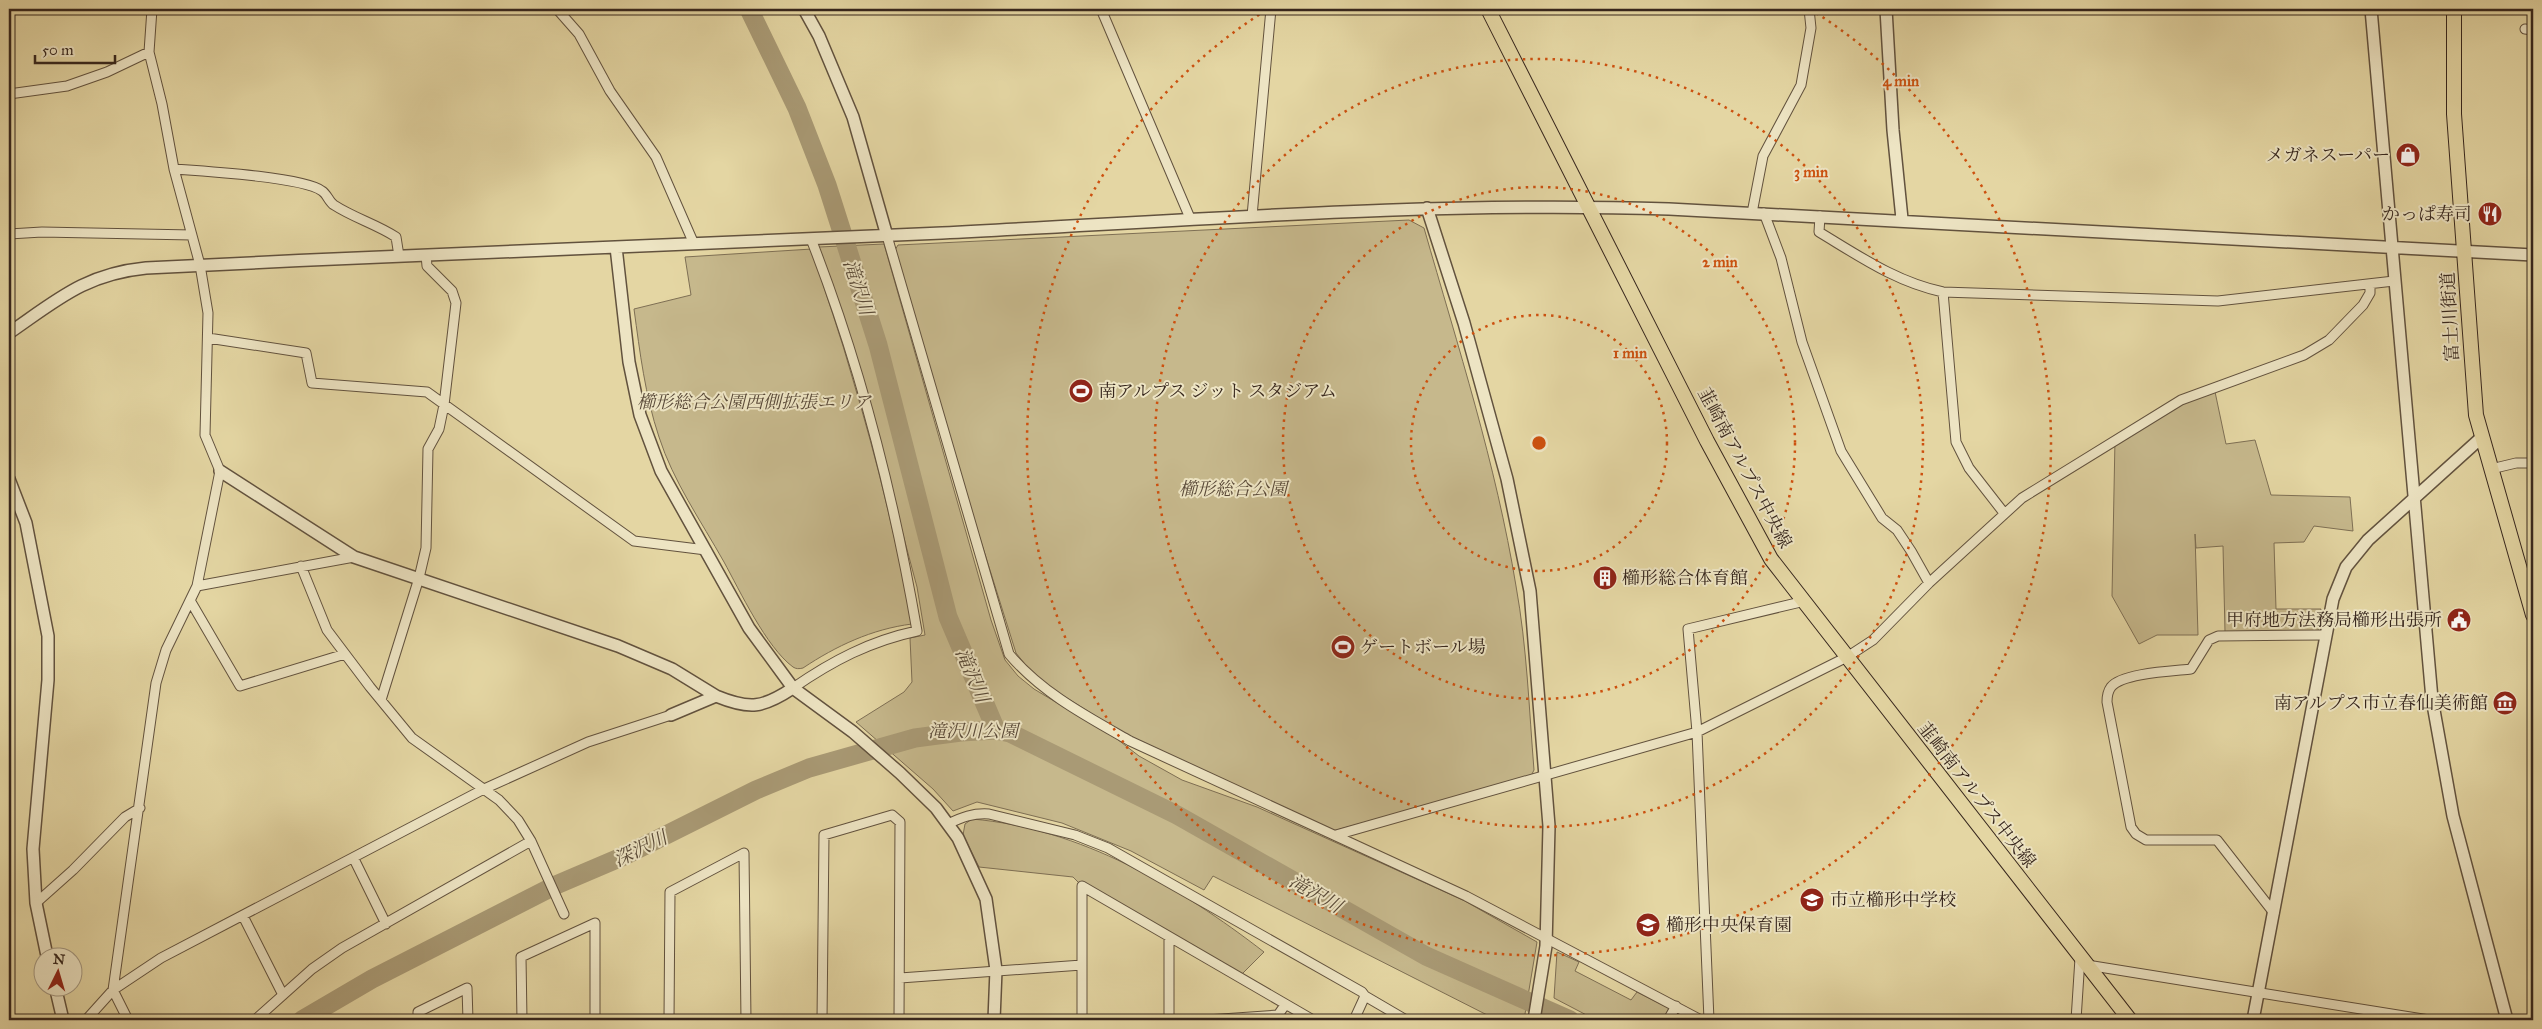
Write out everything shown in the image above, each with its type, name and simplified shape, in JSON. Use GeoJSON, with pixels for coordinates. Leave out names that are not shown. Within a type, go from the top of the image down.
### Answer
{"type":"FeatureCollection","features":[{"type":"Feature","properties":{"kind":"main road","name":"韮崎南アルプス中央線"},"geometry":{"type":"LineString","coordinates":[[1488,9],[1586,206],[1756,535],[1771,559],[2130,1020]]}},
{"type":"Feature","properties":{"kind":"main road","name":"富士川街道"},"geometry":{"type":"LineString","coordinates":[[2454,9],[2454,114],[2466,252],[2467,306],[2475,405],[2482,437],[2533,615]]}},
{"type":"Feature","properties":{"kind":"street"},"geometry":{"type":"LineString","coordinates":[[128,1020],[113,990],[156,683],[166,650],[197,586],[220,471],[205,435],[208,313],[200,266],[174,169],[162,104],[149,52],[152,9]]}},
{"type":"Feature","properties":{"kind":"street"},"geometry":{"type":"LineString","coordinates":[[557,9],[579,34],[610,91],[656,157],[694,244]]}},
{"type":"Feature","properties":{"kind":"street"},"geometry":{"type":"LineString","coordinates":[[804,9],[819,36],[853,117],[883,236],[1009,654],[1044,689],[1130,741],[1188,770],[1336,835],[1466,896],[1546,942],[1701,1020]]}},
{"type":"Feature","properties":{"kind":"street"},"geometry":{"type":"LineString","coordinates":[[1101,9],[1190,218]]}},
{"type":"Feature","properties":{"kind":"street"},"geometry":{"type":"LineString","coordinates":[[1252,216],[1271,9]]}},
{"type":"Feature","properties":{"kind":"street"},"geometry":{"type":"LineString","coordinates":[[1809,9],[1811,28],[1801,85],[1763,156],[1758,213],[1781,258],[1802,342],[1841,452],[1882,518],[1897,530],[1929,583]]}},
{"type":"Feature","properties":{"kind":"street"},"geometry":{"type":"LineString","coordinates":[[1886,9],[1902,220]]}},
{"type":"Feature","properties":{"kind":"street"},"geometry":{"type":"LineString","coordinates":[[2371,9],[2432,699],[2441,759],[2453,816],[2507,1020]]}},
{"type":"Feature","properties":{"kind":"street"},"geometry":{"type":"LineString","coordinates":[[9,94],[67,86],[107,72],[149,52]]}},
{"type":"Feature","properties":{"kind":"street"},"geometry":{"type":"LineString","coordinates":[[174,169],[273,179],[310,186],[323,191],[332,205],[377,225],[396,237],[399,256]]}},
{"type":"Feature","properties":{"kind":"street"},"geometry":{"type":"LineString","coordinates":[[9,333],[70,291],[102,276],[124,270],[399,256],[883,236],[1190,218],[1427,208],[1586,206],[1758,213],[2393,249],[2533,255]]}},
{"type":"Feature","properties":{"kind":"street"},"geometry":{"type":"LineString","coordinates":[[1427,208],[1464,323],[1507,479],[1530,591],[1549,826],[1546,942],[1534,1020]]}},
{"type":"Feature","properties":{"kind":"street"},"geometry":{"type":"LineString","coordinates":[[1820,216],[1819,232],[1889,274],[1921,288],[1943,292],[2218,301],[2394,281]]}},
{"type":"Feature","properties":{"kind":"street"},"geometry":{"type":"LineString","coordinates":[[9,234],[42,232],[192,235]]}},
{"type":"Feature","properties":{"kind":"street"},"geometry":{"type":"LineString","coordinates":[[220,471],[354,557],[618,646],[672,670],[716,696],[730,702],[761,705],[774,702],[840,657],[872,643],[917,631],[906,565],[857,378],[814,239]]}},
{"type":"Feature","properties":{"kind":"street"},"geometry":{"type":"LineString","coordinates":[[616,247],[629,362],[640,415],[661,471],[749,628],[793,688],[846,726],[900,772],[936,808],[958,838],[986,899],[996,970],[994,1020]]}},
{"type":"Feature","properties":{"kind":"street"},"geometry":{"type":"LineString","coordinates":[[381,700],[419,578],[426,548],[428,449],[439,429],[444,405],[456,303],[452,291],[427,266],[426,255]]}},
{"type":"Feature","properties":{"kind":"street"},"geometry":{"type":"LineString","coordinates":[[1336,835],[1697,732],[1847,656],[1873,640],[1929,583],[2022,498],[2181,400],[2304,355],[2329,340],[2363,305],[2370,293],[2370,284]]}},
{"type":"Feature","properties":{"kind":"street"},"geometry":{"type":"LineString","coordinates":[[1943,292],[1956,442],[1969,468],[2004,513]]}},
{"type":"Feature","properties":{"kind":"street"},"geometry":{"type":"LineString","coordinates":[[208,338],[306,353],[312,383],[426,392],[634,541],[706,550]]}},
{"type":"Feature","properties":{"kind":"street"},"geometry":{"type":"LineString","coordinates":[[2254,1020],[2324,635],[2333,599],[2346,567],[2368,540],[2482,437]]}},
{"type":"Feature","properties":{"kind":"street"},"geometry":{"type":"LineString","coordinates":[[2491,469],[2516,463],[2533,463]]}},
{"type":"Feature","properties":{"kind":"street"},"geometry":{"type":"LineString","coordinates":[[9,479],[26,522],[48,636],[48,680],[33,849],[36,903],[45,946]]}},
{"type":"Feature","properties":{"kind":"street"},"geometry":{"type":"LineString","coordinates":[[197,586],[354,557]]}},
{"type":"Feature","properties":{"kind":"street"},"geometry":{"type":"LineString","coordinates":[[301,566],[327,630],[345,654],[412,738],[499,800],[531,841],[564,914]]}},
{"type":"Feature","properties":{"kind":"street"},"geometry":{"type":"LineString","coordinates":[[190,602],[240,686],[345,654]]}},
{"type":"Feature","properties":{"kind":"street"},"geometry":{"type":"LineString","coordinates":[[1708,1020],[1697,732],[1688,629],[1805,602]]}},
{"type":"Feature","properties":{"kind":"street"},"geometry":{"type":"LineString","coordinates":[[2274,913],[2217,840],[2146,840],[2136,834],[2131,828],[2107,702],[2108,693],[2112,686],[2122,680],[2155,673],[2191,669],[2209,640],[2218,636],[2324,635]]}},
{"type":"Feature","properties":{"kind":"street"},"geometry":{"type":"LineString","coordinates":[[86,1020],[113,990],[161,958],[354,859],[484,789],[588,742],[670,715],[716,696]]}},
{"type":"Feature","properties":{"kind":"street"},"geometry":{"type":"LineString","coordinates":[[36,903],[73,870],[125,817],[140,808]]}},
{"type":"Feature","properties":{"kind":"street"},"geometry":{"type":"LineString","coordinates":[[948,824],[971,815],[989,814],[1075,835],[1108,848],[1362,992],[1365,996],[1406,1020]]}},
{"type":"Feature","properties":{"kind":"street"},"geometry":{"type":"LineString","coordinates":[[822,1020],[824,836],[892,815],[900,822],[899,1020]]}},
{"type":"Feature","properties":{"kind":"street"},"geometry":{"type":"LineString","coordinates":[[255,1020],[312,969],[386,924],[531,841]]}},
{"type":"Feature","properties":{"kind":"street"},"geometry":{"type":"LineString","coordinates":[[669,1020],[670,892],[744,853],[746,1020]]}},
{"type":"Feature","properties":{"kind":"street"},"geometry":{"type":"LineString","coordinates":[[354,859],[386,924]]}},
{"type":"Feature","properties":{"kind":"street"},"geometry":{"type":"LineString","coordinates":[[1082,1020],[1082,886],[1313,1020]]}},
{"type":"Feature","properties":{"kind":"street"},"geometry":{"type":"LineString","coordinates":[[243,916],[282,995]]}},
{"type":"Feature","properties":{"kind":"street"},"geometry":{"type":"LineString","coordinates":[[522,1020],[521,957],[594,923],[596,1020]]}},
{"type":"Feature","properties":{"kind":"street"},"geometry":{"type":"LineString","coordinates":[[1169,937],[1169,1020]]}},
{"type":"Feature","properties":{"kind":"street"},"geometry":{"type":"LineString","coordinates":[[2076,1020],[2083,962],[2429,1020]]}},
{"type":"Feature","properties":{"kind":"street"},"geometry":{"type":"LineString","coordinates":[[900,978],[1082,964]]}},
{"type":"Feature","properties":{"kind":"street"},"geometry":{"type":"LineString","coordinates":[[418,1020],[418,1012],[468,988],[468,1020]]}},
{"type":"Feature","properties":{"kind":"street"},"geometry":{"type":"LineString","coordinates":[[58,996],[64,1020]]}},
{"type":"Feature","properties":{"kind":"street"},"geometry":{"type":"LineString","coordinates":[[1354,1020],[1365,996]]}},
{"type":"Feature","properties":{"kind":"street"},"geometry":{"type":"LineString","coordinates":[[1207,1020],[1278,1015],[1285,1005]]}},
{"type":"Feature","properties":{"kind":"street"},"geometry":{"type":"LineString","coordinates":[[1668,1019],[1676,1006]]}},
{"type":"Feature","properties":{"kind":"green space","name":"櫛形総合公園"},"geometry":{"type":"Polygon","coordinates":[[[1409,220],[1424,228],[1475,406],[1498,495],[1508,540],[1523,632],[1534,770],[1531,776],[1333,831],[1187,766],[1116,729],[1037,679],[1016,653],[952,449],[895,250],[898,245],[1409,220]]]}},
{"type":"Feature","properties":{"kind":"green space","name":"滝沢川公園"},"geometry":{"type":"Polygon","coordinates":[[[884,244],[991,620],[1005,660],[1018,676],[1034,689],[1117,739],[1139,756],[1182,780],[1257,807],[1463,900],[1537,942],[1524,1020],[1497,1020],[1213,876],[1204,890],[1131,851],[1062,823],[977,802],[953,811],[933,789],[856,722],[904,692],[912,682],[910,638],[925,635],[917,587],[860,373],[819,247],[884,244]]]}},
{"type":"Feature","properties":{"kind":"green space","name":"櫛形総合公園西側拡張エリア"},"geometry":{"type":"Polygon","coordinates":[[[812,249],[870,440],[886,501],[912,624],[869,634],[841,646],[798,669],[783,658],[764,633],[688,501],[672,469],[659,437],[650,405],[634,309],[691,295],[685,257],[812,249]]]}},
{"type":"Feature","properties":{"kind":"green space"},"geometry":{"type":"Polygon","coordinates":[[[2214,387],[2226,444],[2255,440],[2271,495],[2350,497],[2353,531],[2314,526],[2304,542],[2274,543],[2276,609],[2321,609],[2318,631],[2225,632],[2223,546],[2196,548],[2195,534],[2198,635],[2157,635],[2139,644],[2112,596],[2115,439],[2214,387]]]}},
{"type":"Feature","properties":{"kind":"green space"},"geometry":{"type":"Polygon","coordinates":[[[972,819],[1012,825],[1051,834],[1127,864],[1198,905],[1264,952],[1240,976],[1082,886],[1073,877],[979,867],[963,835],[965,824],[972,819]]]}},
{"type":"Feature","properties":{"kind":"green space"},"geometry":{"type":"Polygon","coordinates":[[[1557,952],[1579,962],[1575,971],[1631,1000],[1637,992],[1669,1008],[1663,1020],[1596,1020],[1554,998],[1557,952]]]}},
{"type":"Feature","properties":{"kind":"waterway","name":"滝沢川"},"geometry":{"type":"LineString","coordinates":[[749,9],[797,108],[827,185],[878,345],[948,617],[996,730]]}},
{"type":"Feature","properties":{"kind":"waterway","name":"深沢川"},"geometry":{"type":"LineString","coordinates":[[302,1020],[372,979],[556,885],[624,856],[756,790],[809,768],[915,738],[996,730],[1010,733],[1177,815],[1426,956],[1570,1020]]}},
{"type":"Feature","properties":{"kind":"place","name":"メガネスーパー"},"geometry":{"type":"Point","coordinates":[2408,155]}},
{"type":"Feature","properties":{"kind":"place","name":"かっぱ寿司"},"geometry":{"type":"Point","coordinates":[2490,214]}},
{"type":"Feature","properties":{"kind":"place","name":"南アルプス ジット スタジアム"},"geometry":{"type":"Point","coordinates":[1081,391]}},
{"type":"Feature","properties":{"kind":"place","name":"櫛形総合体育館"},"geometry":{"type":"Point","coordinates":[1605,578]}},
{"type":"Feature","properties":{"kind":"place","name":"甲府地方法務局櫛形出張所"},"geometry":{"type":"Point","coordinates":[2459,620]}},
{"type":"Feature","properties":{"kind":"place","name":"ゲートボール場"},"geometry":{"type":"Point","coordinates":[1343,647]}},
{"type":"Feature","properties":{"kind":"place","name":"南アルプス市立春仙美術館"},"geometry":{"type":"Point","coordinates":[2505,703]}},
{"type":"Feature","properties":{"kind":"place","name":"市立櫛形中学校"},"geometry":{"type":"Point","coordinates":[1812,900]}},
{"type":"Feature","properties":{"kind":"place","name":"櫛形中央保育園"},"geometry":{"type":"Point","coordinates":[1648,925]}}]}
